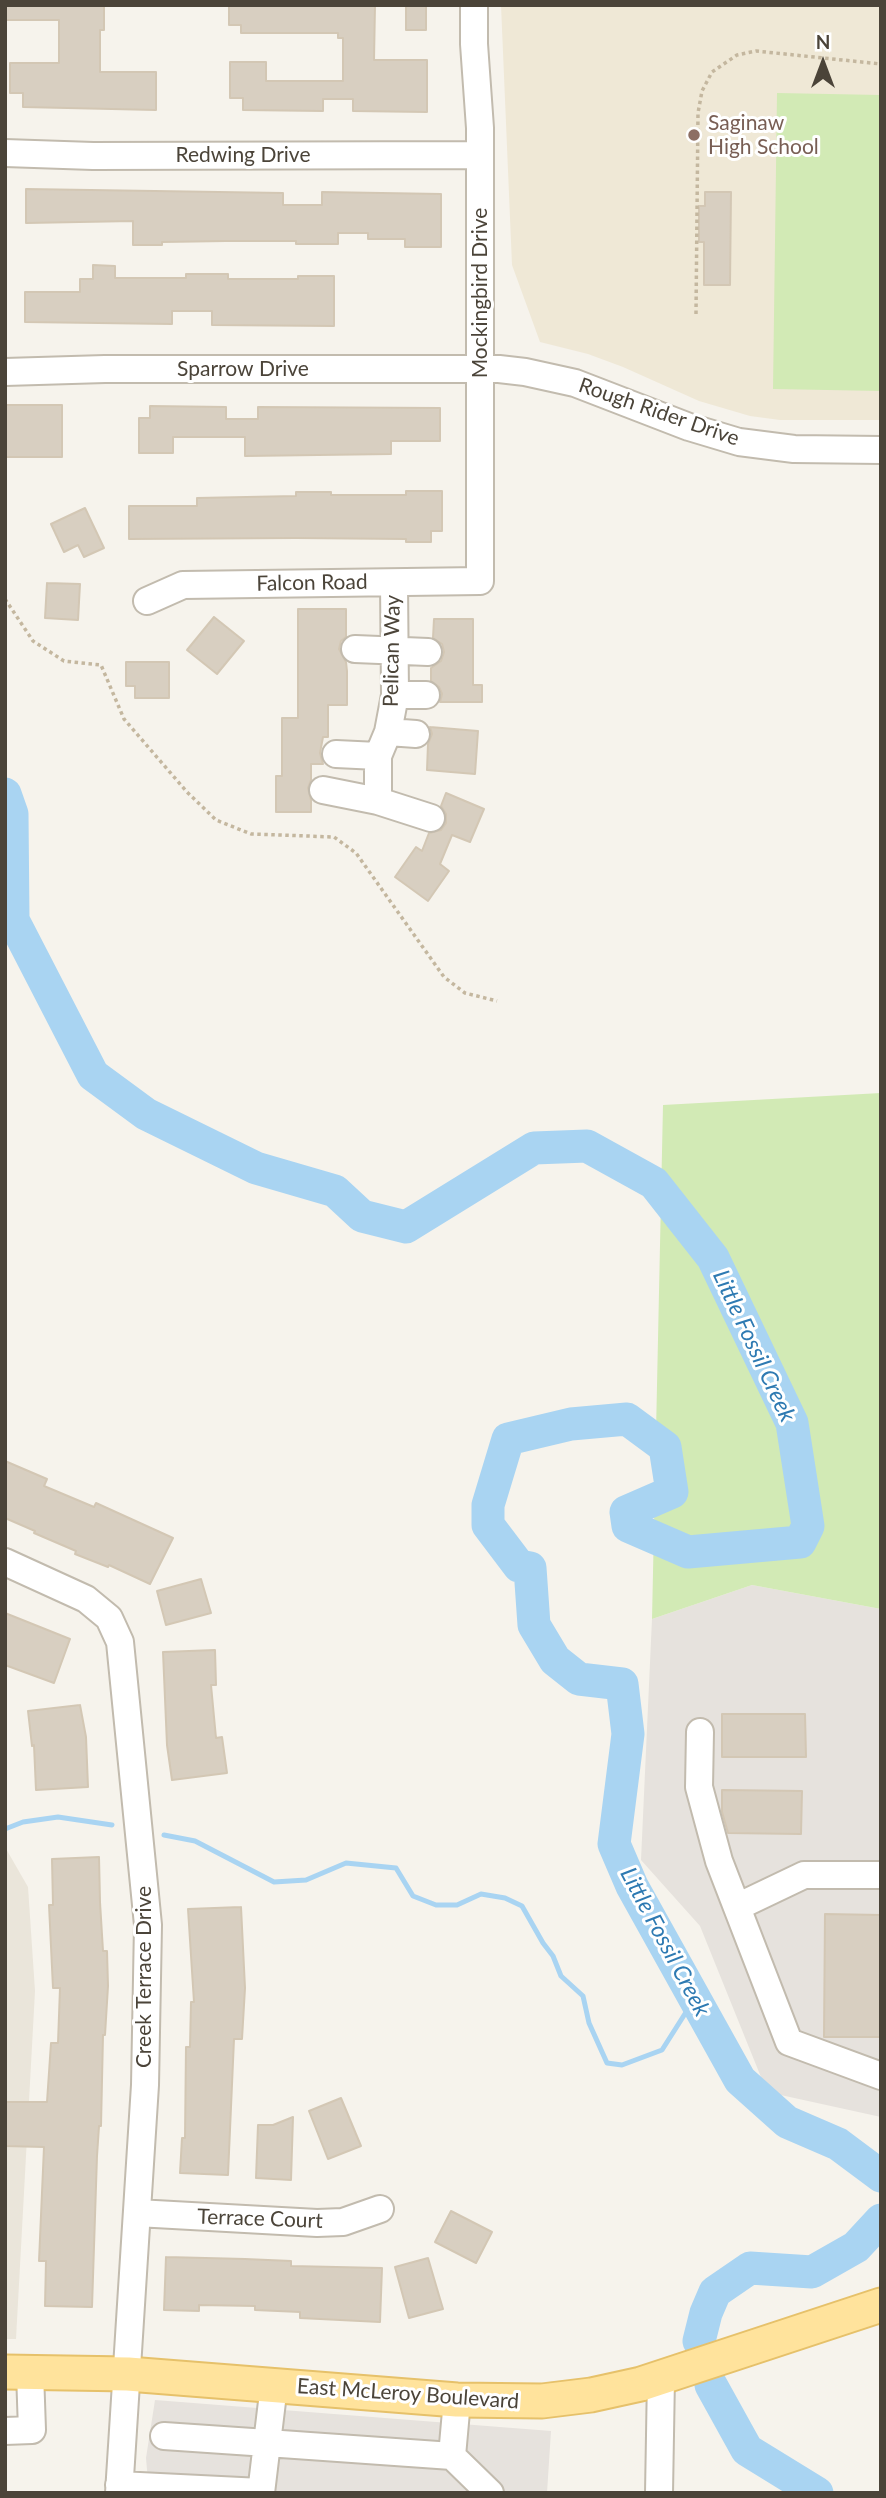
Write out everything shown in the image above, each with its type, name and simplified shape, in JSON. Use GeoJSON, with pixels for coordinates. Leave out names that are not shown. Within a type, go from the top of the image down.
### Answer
{"type":"FeatureCollection","features":[{"type":"Feature","properties":{"kind":"main road","name":"East McLeroy Boulevard"},"geometry":{"type":"LineString","coordinates":[[18,2372],[128,2374],[457,2400],[516,2402],[570,2399],[618,2390],[881,2305]]}},
{"type":"Feature","properties":{"kind":"street","name":"Mockingbird Drive"},"geometry":{"type":"LineString","coordinates":[[474,5],[480,155],[480,580]]}},
{"type":"Feature","properties":{"kind":"street","name":"Redwing Drive"},"geometry":{"type":"LineString","coordinates":[[5,153],[93,156],[480,155]]}},
{"type":"Feature","properties":{"kind":"street","name":"Sparrow Drive"},"geometry":{"type":"LineString","coordinates":[[5,372],[105,369],[480,368]]}},
{"type":"Feature","properties":{"kind":"street","name":"Rough Rider Drive"},"geometry":{"type":"LineString","coordinates":[[480,368],[525,372],[575,383],[689,427],[739,442],[794,449],[881,450]]}},
{"type":"Feature","properties":{"kind":"street","name":"Falcon Road"},"geometry":{"type":"LineString","coordinates":[[148,601],[183,585],[480,580]]}},
{"type":"Feature","properties":{"kind":"street","name":"Pelican Way"},"geometry":{"type":"LineString","coordinates":[[378,801],[383,744],[394,695],[394,583]]}},
{"type":"Feature","properties":{"kind":"street"},"geometry":{"type":"LineString","coordinates":[[355,649],[428,652]]}},
{"type":"Feature","properties":{"kind":"street"},"geometry":{"type":"LineString","coordinates":[[394,695],[426,695]]}},
{"type":"Feature","properties":{"kind":"street"},"geometry":{"type":"LineString","coordinates":[[336,754],[416,734]]}},
{"type":"Feature","properties":{"kind":"street"},"geometry":{"type":"LineString","coordinates":[[323,790],[378,801],[431,818]]}},
{"type":"Feature","properties":{"kind":"street","name":"Creek Terrace Drive"},"geometry":{"type":"LineString","coordinates":[[5,1562],[86,1599],[109,1618],[120,1642],[148,1926],[145,2085],[119,2489]]}},
{"type":"Feature","properties":{"kind":"street"},"geometry":{"type":"LineString","coordinates":[[699,1732],[699,1787],[719,1861],[789,2042],[881,2076]]}},
{"type":"Feature","properties":{"kind":"street"},"geometry":{"type":"LineString","coordinates":[[737,1907],[804,1875],[881,1875]]}},
{"type":"Feature","properties":{"kind":"street","name":"Terrace Court"},"geometry":{"type":"LineString","coordinates":[[137,2213],[317,2223],[343,2221],[380,2209]]}},
{"type":"Feature","properties":{"kind":"street"},"geometry":{"type":"LineString","coordinates":[[5,2431],[32,2430],[18,2372]]}},
{"type":"Feature","properties":{"kind":"street"},"geometry":{"type":"LineString","coordinates":[[659,2493],[661,2377]]}},
{"type":"Feature","properties":{"kind":"street"},"geometry":{"type":"LineString","coordinates":[[119,2489],[261,2492],[274,2385]]}},
{"type":"Feature","properties":{"kind":"street"},"geometry":{"type":"LineString","coordinates":[[452,2456],[457,2400]]}},
{"type":"Feature","properties":{"kind":"street"},"geometry":{"type":"LineString","coordinates":[[164,2436],[452,2456],[490,2493]]}},
{"type":"Feature","properties":{"kind":"path"},"geometry":{"type":"LineString","coordinates":[[696,314],[699,102],[712,72],[737,55],[756,51],[881,64]]}},
{"type":"Feature","properties":{"kind":"path"},"geometry":{"type":"LineString","coordinates":[[5,599],[33,641],[64,661],[101,665],[124,719],[187,792],[216,820],[251,834],[334,837],[356,853],[444,977],[465,993],[497,1001]]}},
{"type":"Feature","properties":{"kind":"shaded area","name":"Saginaw High School"},"geometry":{"type":"Polygon","coordinates":[[[501,5],[881,5],[881,420],[780,420],[750,416],[699,401],[588,354],[540,342],[512,265],[501,5]]]}},
{"type":"Feature","properties":{"kind":"shaded area"},"geometry":{"type":"Polygon","coordinates":[[[752,1585],[881,1609],[881,2117],[767,2092],[700,1926],[641,1860],[652,1619],[752,1585]]]}},
{"type":"Feature","properties":{"kind":"shaded area"},"geometry":{"type":"Polygon","coordinates":[[[5,1847],[28,1887],[35,1991],[16,2339],[5,2339],[5,1847]]]}},
{"type":"Feature","properties":{"kind":"shaded area"},"geometry":{"type":"Polygon","coordinates":[[[155,2400],[551,2431],[547,2493],[149,2493],[146,2458],[155,2400]]]}},
{"type":"Feature","properties":{"kind":"green space"},"geometry":{"type":"Polygon","coordinates":[[[777,93],[881,95],[881,391],[773,389],[777,93]]]}},
{"type":"Feature","properties":{"kind":"green space"},"geometry":{"type":"Polygon","coordinates":[[[881,1093],[881,1609],[752,1585],[652,1619],[663,1105],[881,1093]]]}},
{"type":"Feature","properties":{"kind":"building"},"geometry":{"type":"Polygon","coordinates":[[[5,5],[104,5],[104,30],[100,30],[100,72],[156,72],[156,110],[23,107],[23,93],[10,93],[10,63],[59,63],[59,20],[5,20],[5,5]]]}},
{"type":"Feature","properties":{"kind":"building"},"geometry":{"type":"Polygon","coordinates":[[[229,5],[375,5],[374,60],[427,60],[427,112],[353,111],[353,99],[323,99],[323,111],[243,110],[243,98],[230,98],[230,62],[266,62],[266,81],[343,81],[343,38],[338,38],[338,33],[241,33],[241,25],[229,25],[229,5]]]}},
{"type":"Feature","properties":{"kind":"building"},"geometry":{"type":"Polygon","coordinates":[[[406,5],[426,5],[426,30],[406,30],[406,5]]]}},
{"type":"Feature","properties":{"kind":"building"},"geometry":{"type":"Polygon","coordinates":[[[26,189],[283,193],[283,205],[322,205],[322,192],[441,194],[441,247],[405,247],[405,239],[368,239],[368,233],[338,233],[338,244],[226,241],[133,245],[133,221],[26,223],[26,189]]]}},
{"type":"Feature","properties":{"kind":"building"},"geometry":{"type":"Polygon","coordinates":[[[705,192],[731,192],[730,285],[704,285],[704,242],[699,242],[699,206],[705,206],[705,192]]]}},
{"type":"Feature","properties":{"kind":"building"},"geometry":{"type":"Polygon","coordinates":[[[93,265],[115,266],[115,278],[186,278],[186,274],[228,274],[228,279],[334,276],[334,326],[212,325],[212,311],[172,311],[172,324],[25,322],[25,292],[80,292],[80,279],[93,279],[93,265]]]}},
{"type":"Feature","properties":{"kind":"building"},"geometry":{"type":"Polygon","coordinates":[[[5,405],[62,405],[62,457],[5,457],[5,405]]]}},
{"type":"Feature","properties":{"kind":"building"},"geometry":{"type":"Polygon","coordinates":[[[150,406],[226,407],[226,419],[258,419],[258,407],[440,408],[440,441],[391,441],[391,454],[245,456],[245,437],[173,437],[173,453],[139,453],[139,418],[150,418],[150,406]]]}},
{"type":"Feature","properties":{"kind":"building"},"geometry":{"type":"Polygon","coordinates":[[[406,491],[442,491],[442,531],[431,531],[431,542],[406,542],[406,539],[129,539],[129,506],[197,506],[197,498],[296,496],[296,492],[406,495],[406,491]]]}},
{"type":"Feature","properties":{"kind":"building"},"geometry":{"type":"Polygon","coordinates":[[[85,508],[104,548],[84,557],[78,545],[64,552],[51,524],[85,508]]]}},
{"type":"Feature","properties":{"kind":"building"},"geometry":{"type":"Polygon","coordinates":[[[47,583],[80,584],[78,620],[45,618],[47,583]]]}},
{"type":"Feature","properties":{"kind":"building"},"geometry":{"type":"Polygon","coordinates":[[[298,609],[346,609],[346,637],[341,641],[339,649],[346,662],[347,705],[328,705],[328,737],[323,737],[320,753],[323,764],[311,764],[308,788],[311,812],[276,812],[276,776],[282,776],[282,718],[298,718],[298,609]]]}},
{"type":"Feature","properties":{"kind":"building"},"geometry":{"type":"Polygon","coordinates":[[[214,617],[244,641],[217,674],[187,650],[214,617]]]}},
{"type":"Feature","properties":{"kind":"building"},"geometry":{"type":"Polygon","coordinates":[[[434,619],[473,619],[473,685],[482,685],[482,702],[440,702],[442,694],[439,687],[431,681],[431,668],[441,661],[444,652],[442,644],[433,638],[434,619]]]}},
{"type":"Feature","properties":{"kind":"building"},"geometry":{"type":"Polygon","coordinates":[[[126,662],[169,662],[169,698],[135,698],[135,686],[126,686],[126,662]]]}},
{"type":"Feature","properties":{"kind":"building"},"geometry":{"type":"Polygon","coordinates":[[[430,727],[478,731],[475,774],[427,770],[428,744],[432,734],[430,727]]]}},
{"type":"Feature","properties":{"kind":"building"},"geometry":{"type":"Polygon","coordinates":[[[446,793],[484,809],[470,842],[452,835],[440,864],[449,871],[428,901],[395,877],[416,847],[422,851],[429,833],[441,830],[446,823],[446,814],[441,806],[446,793]]]}},
{"type":"Feature","properties":{"kind":"building"},"geometry":{"type":"Polygon","coordinates":[[[5,1461],[47,1479],[44,1486],[94,1507],[96,1503],[173,1538],[150,1584],[109,1565],[108,1567],[75,1554],[76,1551],[5,1518],[5,1461]]]}},
{"type":"Feature","properties":{"kind":"building"},"geometry":{"type":"Polygon","coordinates":[[[201,1579],[211,1613],[166,1625],[157,1591],[201,1579]]]}},
{"type":"Feature","properties":{"kind":"building"},"geometry":{"type":"Polygon","coordinates":[[[5,1613],[70,1639],[54,1683],[5,1665],[5,1613]]]}},
{"type":"Feature","properties":{"kind":"building"},"geometry":{"type":"Polygon","coordinates":[[[215,1650],[216,1685],[211,1685],[216,1738],[222,1737],[227,1773],[172,1780],[167,1745],[163,1652],[215,1650]]]}},
{"type":"Feature","properties":{"kind":"building"},"geometry":{"type":"Polygon","coordinates":[[[80,1705],[86,1737],[88,1787],[36,1790],[34,1745],[32,1746],[28,1711],[80,1705]]]}},
{"type":"Feature","properties":{"kind":"building"},"geometry":{"type":"Polygon","coordinates":[[[722,1714],[805,1714],[806,1757],[722,1757],[722,1714]]]}},
{"type":"Feature","properties":{"kind":"building"},"geometry":{"type":"Polygon","coordinates":[[[722,1790],[802,1791],[801,1834],[728,1833],[722,1812],[722,1790]]]}},
{"type":"Feature","properties":{"kind":"building"},"geometry":{"type":"Polygon","coordinates":[[[99,1857],[103,1951],[107,1951],[108,1986],[103,2035],[92,2307],[45,2306],[46,2261],[39,2261],[44,2147],[5,2146],[5,2102],[47,2102],[51,2043],[58,2043],[60,1988],[53,1988],[49,1905],[53,1905],[52,1859],[99,1857]]]}},
{"type":"Feature","properties":{"kind":"building"},"geometry":{"type":"Polygon","coordinates":[[[241,1907],[245,1988],[242,2039],[234,2039],[228,2175],[180,2173],[182,2138],[185,2138],[186,2047],[190,2047],[191,2002],[194,2002],[188,1909],[241,1907]]]}},
{"type":"Feature","properties":{"kind":"building"},"geometry":{"type":"Polygon","coordinates":[[[825,1914],[881,1915],[881,2037],[824,2037],[825,1914]]]}},
{"type":"Feature","properties":{"kind":"building"},"geometry":{"type":"Polygon","coordinates":[[[341,2098],[361,2146],[328,2159],[309,2111],[341,2098]]]}},
{"type":"Feature","properties":{"kind":"building"},"geometry":{"type":"Polygon","coordinates":[[[293,2117],[291,2180],[256,2178],[258,2125],[273,2125],[293,2117]]]}},
{"type":"Feature","properties":{"kind":"building"},"geometry":{"type":"Polygon","coordinates":[[[451,2211],[492,2232],[476,2263],[435,2242],[451,2211]]]}},
{"type":"Feature","properties":{"kind":"building"},"geometry":{"type":"Polygon","coordinates":[[[166,2257],[291,2261],[291,2266],[382,2268],[380,2322],[300,2318],[300,2312],[255,2310],[255,2306],[199,2305],[199,2311],[164,2310],[166,2257]]]}},
{"type":"Feature","properties":{"kind":"building"},"geometry":{"type":"Polygon","coordinates":[[[428,2258],[443,2309],[409,2318],[395,2267],[428,2258]]]}},
{"type":"Feature","properties":{"kind":"waterway","name":"Little Fossil Creek"},"geometry":{"type":"LineString","coordinates":[[5,794],[12,814],[13,920],[93,1075],[146,1114],[256,1168],[335,1191],[362,1216],[406,1227],[534,1148],[587,1146],[654,1183],[713,1258],[792,1423],[808,1526],[800,1542],[688,1552],[628,1526],[626,1512],[672,1492],[665,1447],[627,1419],[571,1424],[508,1439],[488,1505],[488,1525],[519,1566],[530,1568],[534,1625],[555,1660],[579,1679],[622,1684],[628,1734],[614,1844],[632,1886],[740,2080],[787,2122],[838,2144],[881,2176]]}},
{"type":"Feature","properties":{"kind":"waterway"},"geometry":{"type":"LineString","coordinates":[[5,1829],[23,1822],[58,1817],[112,1825]]}},
{"type":"Feature","properties":{"kind":"waterway"},"geometry":{"type":"LineString","coordinates":[[164,1835],[195,1841],[274,1882],[306,1880],[346,1863],[396,1868],[413,1896],[436,1905],[457,1905],[481,1894],[505,1898],[522,1906],[553,1956],[561,1976],[583,1996],[589,2023],[607,2063],[622,2065],[662,2050],[695,1998]]}},
{"type":"Feature","properties":{"kind":"waterway","name":"Little Fossil Creek"},"geometry":{"type":"LineString","coordinates":[[699,2341],[715,2292],[750,2268],[812,2272],[856,2247],[881,2220]]}},
{"type":"Feature","properties":{"kind":"waterway","name":"Little Fossil Creek"},"geometry":{"type":"LineString","coordinates":[[711,2385],[747,2450],[817,2493]]}},
{"type":"Feature","properties":{"kind":"place","name":"Saginaw High School"},"geometry":{"type":"Point","coordinates":[694,135]}}]}
